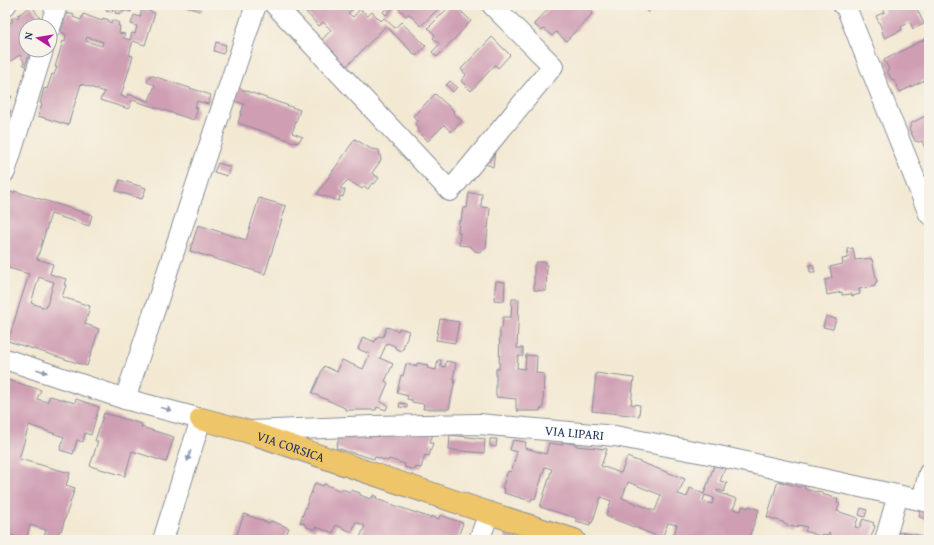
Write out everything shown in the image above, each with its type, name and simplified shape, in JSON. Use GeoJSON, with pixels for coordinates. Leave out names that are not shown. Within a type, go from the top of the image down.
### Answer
{"type":"FeatureCollection","features":[{"type":"Feature","properties":{"kind":"main road","name":"VIA CORSICA"},"geometry":{"type":"LineString","coordinates":[[201,419],[246,431],[574,540]]}},
{"type":"Feature","properties":{"kind":"street"},"geometry":{"type":"LineString","coordinates":[[53,18],[57,5]]}},
{"type":"Feature","properties":{"kind":"street"},"geometry":{"type":"LineString","coordinates":[[126,399],[256,5]]}},
{"type":"Feature","properties":{"kind":"street"},"geometry":{"type":"LineString","coordinates":[[275,5],[450,191],[553,66],[492,5]]}},
{"type":"Feature","properties":{"kind":"street"},"geometry":{"type":"LineString","coordinates":[[846,6],[929,214]]}},
{"type":"Feature","properties":{"kind":"street"},"geometry":{"type":"LineString","coordinates":[[5,172],[41,58]]}},
{"type":"Feature","properties":{"kind":"street","name":"VIA CORSICA"},"geometry":{"type":"LineString","coordinates":[[5,359],[126,399],[201,419]]}},
{"type":"Feature","properties":{"kind":"street"},"geometry":{"type":"LineString","coordinates":[[163,540],[201,419]]}},
{"type":"Feature","properties":{"kind":"street","name":"VIA LIPARI"},"geometry":{"type":"LineString","coordinates":[[246,431],[479,424],[616,436],[714,455],[926,501]]}},
{"type":"Feature","properties":{"kind":"street"},"geometry":{"type":"LineString","coordinates":[[926,501],[929,473]]}},
{"type":"Feature","properties":{"kind":"street"},"geometry":{"type":"LineString","coordinates":[[885,540],[898,495]]}},
{"type":"Feature","properties":{"kind":"street"},"geometry":{"type":"LineString","coordinates":[[479,540],[490,513]]}},
{"type":"Feature","properties":{"kind":"building"},"geometry":{"type":"Polygon","coordinates":[[[104,5],[133,5],[131,12],[125,10],[124,12],[121,12],[121,14],[115,13],[116,9],[113,9],[112,12],[106,10],[107,6],[104,5]]]}},
{"type":"Feature","properties":{"kind":"building"},"geometry":{"type":"Polygon","coordinates":[[[197,5],[201,10],[199,11],[186,6],[197,5]]]}},
{"type":"Feature","properties":{"kind":"building"},"geometry":{"type":"Polygon","coordinates":[[[312,5],[350,5],[354,9],[348,13],[353,17],[360,9],[368,16],[372,12],[381,21],[384,18],[395,28],[401,22],[426,46],[416,56],[386,26],[345,68],[321,41],[331,30],[323,22],[319,26],[306,12],[312,5]]]}},
{"type":"Feature","properties":{"kind":"building"},"geometry":{"type":"Polygon","coordinates":[[[382,5],[396,5],[386,15],[383,12],[386,9],[382,5]]]}},
{"type":"Feature","properties":{"kind":"building"},"geometry":{"type":"Polygon","coordinates":[[[399,5],[434,5],[438,9],[421,26],[409,14],[406,16],[398,8],[400,6],[399,5]]]}},
{"type":"Feature","properties":{"kind":"building"},"geometry":{"type":"Polygon","coordinates":[[[451,5],[455,5],[471,21],[437,57],[432,52],[440,44],[433,38],[435,35],[428,28],[451,5]]]}},
{"type":"Feature","properties":{"kind":"building"},"geometry":{"type":"Polygon","coordinates":[[[552,5],[591,5],[589,8],[593,13],[566,41],[556,32],[552,36],[544,29],[542,31],[534,24],[552,5]]]}},
{"type":"Feature","properties":{"kind":"building"},"geometry":{"type":"Polygon","coordinates":[[[644,5],[654,5],[648,13],[644,5]]]}},
{"type":"Feature","properties":{"kind":"building"},"geometry":{"type":"Polygon","coordinates":[[[881,5],[915,5],[924,24],[913,29],[910,22],[901,27],[902,30],[885,38],[876,16],[885,12],[881,5]]]}},
{"type":"Feature","properties":{"kind":"building"},"geometry":{"type":"Polygon","coordinates":[[[32,6],[40,18],[18,18],[18,56],[7,63],[5,60],[5,26],[13,21],[11,19],[16,16],[17,18],[19,16],[18,15],[32,6]]]}},
{"type":"Feature","properties":{"kind":"building"},"geometry":{"type":"Polygon","coordinates":[[[142,9],[155,13],[145,45],[133,41],[129,55],[133,56],[121,96],[126,98],[128,94],[149,101],[155,85],[147,82],[150,75],[211,95],[208,104],[197,101],[195,108],[198,108],[194,120],[132,100],[129,109],[100,100],[105,92],[81,84],[68,125],[38,116],[42,104],[40,103],[44,88],[47,89],[52,74],[54,75],[63,41],[65,42],[66,35],[61,32],[67,13],[74,15],[73,17],[81,20],[83,14],[102,21],[103,18],[112,23],[112,20],[119,23],[119,33],[125,34],[123,38],[130,40],[132,33],[135,34],[137,26],[131,24],[134,15],[140,17],[142,9]],[[87,37],[86,41],[102,46],[103,42],[87,37]]]}},
{"type":"Feature","properties":{"kind":"building"},"geometry":{"type":"Polygon","coordinates":[[[492,37],[510,55],[498,68],[495,65],[471,91],[461,81],[466,75],[461,69],[492,37]]]}},
{"type":"Feature","properties":{"kind":"building"},"geometry":{"type":"Polygon","coordinates":[[[929,37],[929,83],[927,79],[900,92],[887,71],[889,69],[884,60],[929,37]]]}},
{"type":"Feature","properties":{"kind":"building"},"geometry":{"type":"Polygon","coordinates":[[[216,42],[226,45],[223,54],[214,51],[216,42]]]}},
{"type":"Feature","properties":{"kind":"building"},"geometry":{"type":"Polygon","coordinates":[[[22,58],[28,58],[25,66],[23,64],[24,62],[22,58]]]}},
{"type":"Feature","properties":{"kind":"building"},"geometry":{"type":"Polygon","coordinates":[[[450,81],[457,87],[453,92],[446,85],[450,81]]]}},
{"type":"Feature","properties":{"kind":"building"},"geometry":{"type":"Polygon","coordinates":[[[238,88],[300,110],[292,133],[303,137],[297,143],[238,123],[244,104],[234,101],[238,88]]]}},
{"type":"Feature","properties":{"kind":"building"},"geometry":{"type":"Polygon","coordinates":[[[5,92],[12,97],[5,105],[5,92]]]}},
{"type":"Feature","properties":{"kind":"building"},"geometry":{"type":"Polygon","coordinates":[[[435,94],[454,111],[453,113],[462,121],[451,132],[444,125],[428,141],[417,130],[419,128],[415,124],[418,121],[413,116],[435,94]]]}},
{"type":"Feature","properties":{"kind":"building"},"geometry":{"type":"Polygon","coordinates":[[[5,106],[11,111],[5,130],[5,106]]]}},
{"type":"Feature","properties":{"kind":"building"},"geometry":{"type":"Polygon","coordinates":[[[929,114],[929,146],[925,148],[922,141],[915,141],[909,128],[911,126],[910,124],[929,114]]]}},
{"type":"Feature","properties":{"kind":"building"},"geometry":{"type":"Polygon","coordinates":[[[355,139],[371,149],[379,150],[381,160],[372,173],[379,178],[374,184],[372,183],[368,189],[364,186],[362,189],[348,180],[340,188],[345,190],[343,197],[340,196],[339,201],[317,194],[355,139]]]}},
{"type":"Feature","properties":{"kind":"building"},"geometry":{"type":"Polygon","coordinates":[[[495,149],[493,167],[484,163],[495,149]]]}},
{"type":"Feature","properties":{"kind":"building"},"geometry":{"type":"Polygon","coordinates":[[[218,163],[230,167],[227,176],[214,172],[218,163]]]}},
{"type":"Feature","properties":{"kind":"building"},"geometry":{"type":"Polygon","coordinates":[[[120,180],[146,188],[142,199],[116,191],[120,180]]]}},
{"type":"Feature","properties":{"kind":"building"},"geometry":{"type":"Polygon","coordinates":[[[14,191],[92,215],[89,226],[51,214],[37,259],[53,264],[50,274],[66,279],[64,285],[66,285],[62,297],[90,306],[85,324],[99,329],[87,366],[8,341],[29,274],[5,267],[5,208],[10,192],[14,193],[14,191]],[[39,277],[31,303],[46,308],[54,282],[39,277]]]}},
{"type":"Feature","properties":{"kind":"building"},"geometry":{"type":"Polygon","coordinates":[[[469,193],[482,194],[481,207],[490,208],[486,248],[479,252],[475,251],[470,246],[459,245],[459,220],[461,221],[463,208],[467,208],[469,193]]]}},
{"type":"Feature","properties":{"kind":"building"},"geometry":{"type":"Polygon","coordinates":[[[259,198],[286,206],[265,274],[190,251],[198,225],[246,240],[259,198]]]}},
{"type":"Feature","properties":{"kind":"building"},"geometry":{"type":"Polygon","coordinates":[[[853,248],[855,260],[872,259],[877,282],[875,283],[875,286],[859,289],[860,294],[852,296],[851,294],[842,295],[842,292],[827,295],[825,280],[832,278],[830,267],[843,264],[842,259],[848,258],[847,249],[853,248]]]}},
{"type":"Feature","properties":{"kind":"building"},"geometry":{"type":"Polygon","coordinates":[[[536,262],[546,262],[546,291],[534,290],[534,265],[536,262]]]}},
{"type":"Feature","properties":{"kind":"building"},"geometry":{"type":"Polygon","coordinates":[[[813,264],[815,272],[810,272],[809,265],[813,264]]]}},
{"type":"Feature","properties":{"kind":"building"},"geometry":{"type":"Polygon","coordinates":[[[496,281],[505,282],[504,301],[494,300],[496,281]]]}},
{"type":"Feature","properties":{"kind":"building"},"geometry":{"type":"Polygon","coordinates":[[[512,299],[519,299],[517,348],[523,348],[523,356],[518,356],[517,368],[525,369],[526,355],[537,356],[536,373],[544,374],[543,409],[540,409],[540,411],[517,411],[516,399],[496,397],[496,369],[499,369],[500,328],[502,328],[503,317],[511,317],[512,299]]]}},
{"type":"Feature","properties":{"kind":"building"},"geometry":{"type":"Polygon","coordinates":[[[826,316],[836,319],[833,329],[823,327],[826,316]]]}},
{"type":"Feature","properties":{"kind":"building"},"geometry":{"type":"Polygon","coordinates":[[[440,319],[459,322],[455,343],[436,340],[440,319]]]}},
{"type":"Feature","properties":{"kind":"building"},"geometry":{"type":"Polygon","coordinates":[[[387,327],[398,331],[399,328],[409,331],[401,351],[395,348],[395,346],[387,343],[380,358],[393,364],[385,381],[388,383],[380,402],[388,405],[386,410],[377,407],[376,410],[345,410],[345,408],[312,393],[324,366],[337,372],[342,360],[363,369],[370,354],[358,349],[363,337],[375,342],[378,336],[383,337],[387,327]]]}},
{"type":"Feature","properties":{"kind":"building"},"geometry":{"type":"Polygon","coordinates":[[[438,360],[441,360],[440,366],[445,367],[446,361],[456,363],[453,379],[455,380],[449,409],[423,409],[424,404],[412,402],[412,400],[407,399],[408,396],[397,393],[401,375],[403,376],[406,364],[417,366],[417,363],[428,365],[427,368],[436,370],[438,360]]]}},
{"type":"Feature","properties":{"kind":"building"},"geometry":{"type":"Polygon","coordinates":[[[596,373],[634,378],[631,404],[640,405],[639,416],[592,411],[596,373]]]}},
{"type":"Feature","properties":{"kind":"building"},"geometry":{"type":"Polygon","coordinates":[[[5,379],[41,390],[37,399],[47,402],[50,396],[75,403],[76,399],[99,407],[91,435],[85,433],[83,442],[77,440],[73,454],[60,450],[64,437],[29,425],[19,459],[70,473],[66,485],[75,488],[61,531],[60,530],[58,534],[61,535],[60,540],[43,540],[46,530],[30,525],[26,540],[5,533],[5,379]]]}},
{"type":"Feature","properties":{"kind":"building"},"geometry":{"type":"Polygon","coordinates":[[[400,403],[407,404],[407,408],[399,407],[400,403]]]}},
{"type":"Feature","properties":{"kind":"building"},"geometry":{"type":"Polygon","coordinates":[[[104,413],[142,424],[141,427],[174,437],[166,462],[132,451],[125,476],[90,466],[98,441],[95,441],[104,413]]]}},
{"type":"Feature","properties":{"kind":"building"},"geometry":{"type":"Polygon","coordinates":[[[342,429],[433,434],[430,443],[433,443],[429,456],[425,455],[421,468],[416,467],[415,470],[404,467],[405,464],[389,459],[388,461],[375,457],[374,459],[336,448],[342,429]]]}},
{"type":"Feature","properties":{"kind":"building"},"geometry":{"type":"Polygon","coordinates":[[[450,435],[485,439],[484,453],[449,450],[450,435]]]}},
{"type":"Feature","properties":{"kind":"building"},"geometry":{"type":"Polygon","coordinates":[[[490,439],[497,439],[496,447],[490,446],[490,439]]]}},
{"type":"Feature","properties":{"kind":"building"},"geometry":{"type":"Polygon","coordinates":[[[513,440],[526,442],[525,448],[546,454],[549,443],[563,445],[562,442],[576,444],[576,446],[607,449],[601,466],[621,473],[627,457],[685,479],[678,494],[687,497],[690,488],[704,494],[715,463],[727,464],[720,481],[727,483],[724,492],[717,490],[717,492],[737,499],[733,509],[741,511],[742,506],[748,508],[749,506],[759,510],[748,540],[672,540],[677,525],[668,523],[662,538],[606,516],[611,501],[601,497],[590,525],[576,521],[576,518],[540,507],[552,469],[545,467],[535,499],[532,498],[531,501],[504,493],[505,489],[502,488],[508,471],[511,472],[517,452],[510,450],[513,440]],[[628,482],[622,498],[655,511],[661,495],[628,482]],[[705,495],[703,501],[712,504],[714,498],[705,495]]]}},
{"type":"Feature","properties":{"kind":"building"},"geometry":{"type":"Polygon","coordinates":[[[778,481],[799,487],[804,486],[805,489],[821,492],[822,494],[838,499],[837,503],[840,503],[837,511],[858,518],[855,527],[859,528],[863,519],[874,523],[873,525],[875,526],[870,540],[828,540],[829,533],[827,536],[822,534],[820,536],[805,531],[807,527],[798,525],[797,528],[767,517],[778,481]]]}},
{"type":"Feature","properties":{"kind":"building"},"geometry":{"type":"Polygon","coordinates":[[[315,483],[323,486],[324,484],[342,491],[342,489],[350,492],[351,490],[370,499],[371,497],[373,498],[373,495],[377,497],[376,499],[430,518],[431,516],[439,519],[440,515],[463,523],[457,540],[359,540],[365,526],[356,522],[352,532],[336,525],[333,533],[316,527],[315,530],[300,522],[315,483]]]}},
{"type":"Feature","properties":{"kind":"building"},"geometry":{"type":"Polygon","coordinates":[[[861,508],[867,510],[865,517],[859,515],[861,508]]]}},
{"type":"Feature","properties":{"kind":"building"},"geometry":{"type":"Polygon","coordinates":[[[920,510],[927,512],[926,519],[919,517],[920,510]]]}},
{"type":"Feature","properties":{"kind":"building"},"geometry":{"type":"Polygon","coordinates":[[[244,514],[269,523],[271,521],[289,528],[284,540],[235,540],[244,514]]]}},
{"type":"Feature","properties":{"kind":"building"},"geometry":{"type":"Polygon","coordinates":[[[898,532],[920,535],[920,540],[897,540],[898,532]]]}},
{"type":"Feature","properties":{"kind":"building"},"geometry":{"type":"Polygon","coordinates":[[[506,534],[515,537],[514,540],[505,538],[506,534]]]}},
{"type":"Feature","properties":{"kind":"building"},"geometry":{"type":"Polygon","coordinates":[[[760,536],[771,540],[759,540],[760,536]]]}}]}
